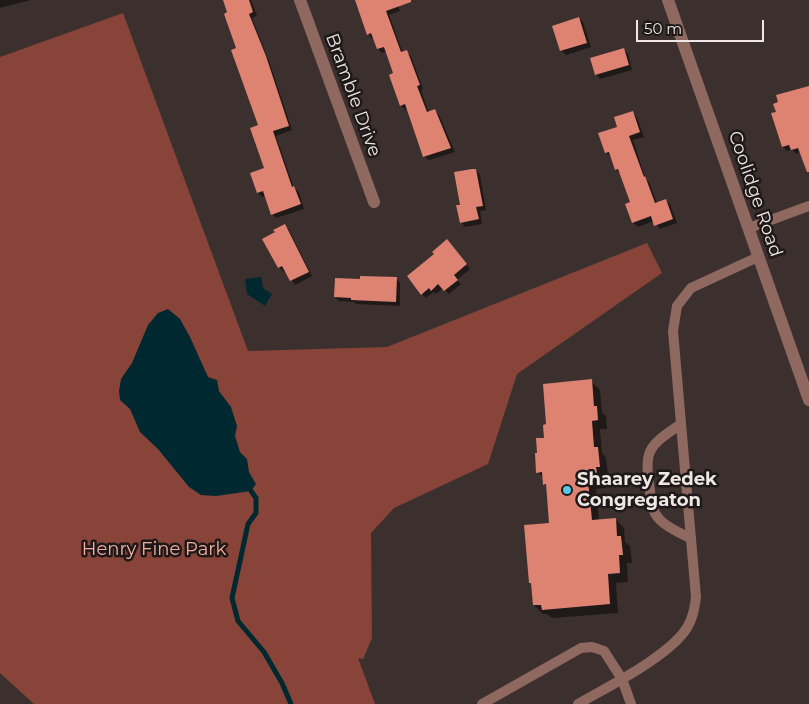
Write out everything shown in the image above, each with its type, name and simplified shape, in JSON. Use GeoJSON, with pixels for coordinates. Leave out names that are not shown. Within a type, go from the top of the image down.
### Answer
{"type":"FeatureCollection","features":[{"type":"Feature","properties":{"kind":"street","name":"Bramble Drive"},"geometry":{"type":"LineString","coordinates":[[300,0],[374,202]]}},
{"type":"Feature","properties":{"kind":"street","name":"Coolidge Road"},"geometry":{"type":"LineString","coordinates":[[668,0],[809,400]]}},
{"type":"Feature","properties":{"kind":"lane"},"geometry":{"type":"LineString","coordinates":[[749,228],[809,206]]}},
{"type":"Feature","properties":{"kind":"lane"},"geometry":{"type":"LineString","coordinates":[[578,704],[622,679],[675,644],[688,627],[694,613],[696,597],[673,330],[677,306],[690,288],[758,257]]}},
{"type":"Feature","properties":{"kind":"lane"},"geometry":{"type":"LineString","coordinates":[[681,424],[657,440],[649,452],[646,467],[652,509],[667,526],[690,538]]}},
{"type":"Feature","properties":{"kind":"lane"},"geometry":{"type":"LineString","coordinates":[[482,704],[581,648],[592,647],[604,652],[622,679],[631,704]]}},
{"type":"Feature","properties":{"kind":"green space","name":"Henry Fine Park"},"geometry":{"type":"Polygon","coordinates":[[[123,13],[248,351],[387,347],[647,243],[662,273],[517,374],[488,464],[394,508],[371,533],[372,638],[363,659],[358,658],[375,704],[34,704],[0,673],[0,57],[123,13]]]}},
{"type":"Feature","properties":{"kind":"water"},"geometry":{"type":"Polygon","coordinates":[[[261,277],[263,288],[272,294],[265,306],[247,294],[245,279],[261,277]]]}},
{"type":"Feature","properties":{"kind":"water"},"geometry":{"type":"Polygon","coordinates":[[[168,309],[180,319],[208,377],[217,380],[219,391],[231,407],[237,426],[235,436],[240,452],[247,459],[249,472],[256,484],[251,491],[216,496],[201,495],[189,487],[158,449],[140,432],[130,409],[120,400],[121,379],[132,363],[148,325],[158,313],[168,309]]]}},
{"type":"Feature","properties":{"kind":"building"},"geometry":{"type":"Polygon","coordinates":[[[223,0],[249,0],[253,12],[249,14],[266,56],[289,126],[273,131],[292,187],[294,186],[301,204],[271,215],[263,191],[257,193],[250,173],[264,168],[250,128],[258,125],[231,50],[236,48],[224,14],[227,12],[223,0]]]}},
{"type":"Feature","properties":{"kind":"building"},"geometry":{"type":"Polygon","coordinates":[[[355,0],[411,0],[411,2],[386,11],[401,52],[407,50],[420,85],[417,86],[427,112],[435,109],[451,148],[423,157],[405,104],[400,106],[389,75],[393,73],[384,47],[377,49],[371,33],[367,35],[355,0]]]}},
{"type":"Feature","properties":{"kind":"building"},"geometry":{"type":"Polygon","coordinates":[[[579,17],[587,43],[560,51],[552,26],[579,17]]]}},
{"type":"Feature","properties":{"kind":"building"},"geometry":{"type":"Polygon","coordinates":[[[624,48],[629,65],[595,75],[590,58],[624,48]]]}},
{"type":"Feature","properties":{"kind":"building"},"geometry":{"type":"Polygon","coordinates":[[[809,86],[809,172],[807,172],[798,148],[791,150],[789,145],[782,147],[771,113],[776,112],[773,104],[778,102],[776,95],[809,86]]]}},
{"type":"Feature","properties":{"kind":"building"},"geometry":{"type":"Polygon","coordinates":[[[633,111],[640,132],[629,136],[644,177],[655,203],[666,199],[673,219],[654,226],[651,216],[632,223],[625,204],[630,202],[618,169],[615,170],[609,152],[605,153],[598,133],[617,127],[614,117],[633,111]]]}},
{"type":"Feature","properties":{"kind":"building"},"geometry":{"type":"Polygon","coordinates":[[[476,169],[483,206],[476,207],[479,219],[460,223],[456,205],[460,205],[454,172],[476,169]]]}},
{"type":"Feature","properties":{"kind":"building"},"geometry":{"type":"Polygon","coordinates":[[[285,224],[309,272],[290,281],[282,266],[278,268],[262,239],[275,232],[273,230],[285,224]]]}},
{"type":"Feature","properties":{"kind":"building"},"geometry":{"type":"Polygon","coordinates":[[[447,239],[467,264],[454,275],[458,280],[444,291],[438,284],[431,291],[429,288],[421,295],[407,276],[434,254],[432,252],[447,239]]]}},
{"type":"Feature","properties":{"kind":"building"},"geometry":{"type":"Polygon","coordinates":[[[360,276],[397,277],[396,302],[351,300],[351,298],[334,297],[335,278],[360,279],[360,276]]]}},
{"type":"Feature","properties":{"kind":"building","name":"Shaarey Zedek Congregaton"},"geometry":{"type":"Polygon","coordinates":[[[592,379],[594,406],[597,406],[598,420],[592,421],[594,447],[598,447],[600,467],[596,467],[598,479],[588,480],[592,520],[616,518],[617,536],[621,536],[623,555],[619,555],[620,573],[608,574],[610,604],[542,610],[541,605],[533,605],[531,583],[529,583],[524,525],[549,523],[546,484],[543,485],[542,472],[536,473],[535,453],[537,453],[536,438],[544,438],[543,425],[546,424],[543,384],[592,379]]]}},
{"type":"Feature","properties":{"kind":"waterway"},"geometry":{"type":"LineString","coordinates":[[251,491],[256,498],[256,513],[248,524],[232,598],[238,621],[264,652],[282,683],[291,704]]}},
{"type":"Feature","properties":{"kind":"place","name":"Shaarey Zedek Congregaton"},"geometry":{"type":"Point","coordinates":[567,490]}}]}
